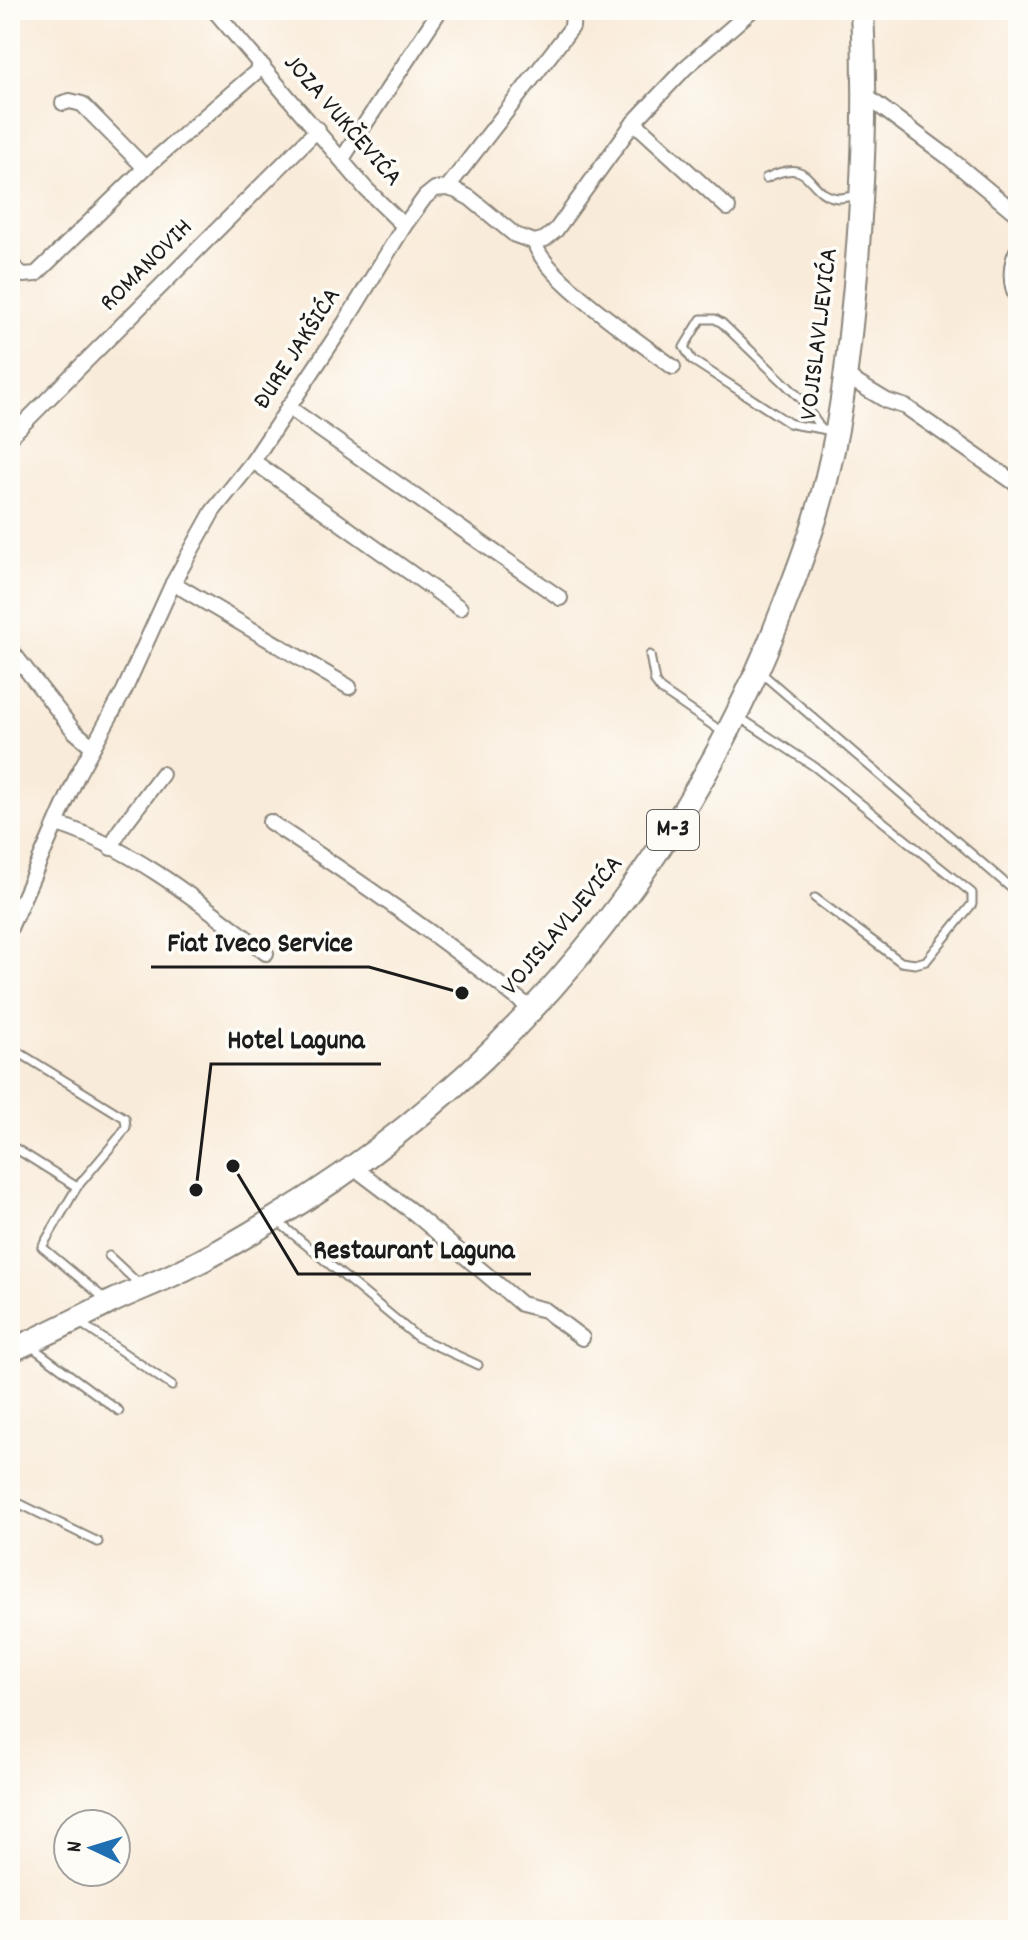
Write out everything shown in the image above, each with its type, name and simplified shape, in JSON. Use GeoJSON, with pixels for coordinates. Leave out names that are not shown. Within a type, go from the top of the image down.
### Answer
{"type":"FeatureCollection","features":[{"type":"Feature","properties":{"kind":"main road","name":"VOJISLAVLJEVIĆA"},"geometry":{"type":"LineString","coordinates":[[18,1347],[189,1267],[275,1219],[352,1166],[454,1086],[531,1009],[593,939],[644,873],[704,779],[758,670],[804,554],[827,477],[828,431],[847,377],[863,195],[866,96],[862,10]]}},
{"type":"Feature","properties":{"kind":"street"},"geometry":{"type":"LineString","coordinates":[[342,159],[440,10]]}},
{"type":"Feature","properties":{"kind":"street","name":"ĐURE JAKŠIĆA"},"geometry":{"type":"LineString","coordinates":[[10,928],[93,747],[146,647],[173,583],[213,511],[253,461],[425,197],[435,189],[447,188],[572,27],[573,14],[567,10]]}},
{"type":"Feature","properties":{"kind":"street","name":"JOZA VUKČEVIĆA"},"geometry":{"type":"LineString","coordinates":[[217,11],[379,202],[404,226]]}},
{"type":"Feature","properties":{"kind":"street"},"geometry":{"type":"LineString","coordinates":[[447,188],[470,198],[515,235],[535,242],[545,239],[556,230],[634,122],[742,13]]}},
{"type":"Feature","properties":{"kind":"street"},"geometry":{"type":"LineString","coordinates":[[12,270],[23,275],[36,274],[145,168],[263,66]]}},
{"type":"Feature","properties":{"kind":"street"},"geometry":{"type":"LineString","coordinates":[[866,96],[948,157],[1018,215]]}},
{"type":"Feature","properties":{"kind":"street"},"geometry":{"type":"LineString","coordinates":[[63,103],[82,104],[145,168]]}},
{"type":"Feature","properties":{"kind":"street"},"geometry":{"type":"LineString","coordinates":[[634,122],[728,208]]}},
{"type":"Feature","properties":{"kind":"street","name":"ROMANOVIH"},"geometry":{"type":"LineString","coordinates":[[10,437],[318,129]]}},
{"type":"Feature","properties":{"kind":"street"},"geometry":{"type":"LineString","coordinates":[[535,242],[536,250],[555,274],[673,367]]}},
{"type":"Feature","properties":{"kind":"street"},"geometry":{"type":"LineString","coordinates":[[1018,249],[1013,258],[1012,278],[1018,301]]}},
{"type":"Feature","properties":{"kind":"street"},"geometry":{"type":"LineString","coordinates":[[847,377],[887,401],[906,407],[1018,485]]}},
{"type":"Feature","properties":{"kind":"street"},"geometry":{"type":"LineString","coordinates":[[288,407],[560,598]]}},
{"type":"Feature","properties":{"kind":"street"},"geometry":{"type":"LineString","coordinates":[[253,461],[460,608]]}},
{"type":"Feature","properties":{"kind":"street"},"geometry":{"type":"LineString","coordinates":[[173,583],[349,687]]}},
{"type":"Feature","properties":{"kind":"street"},"geometry":{"type":"LineString","coordinates":[[10,649],[74,731],[93,747]]}},
{"type":"Feature","properties":{"kind":"street"},"geometry":{"type":"LineString","coordinates":[[111,848],[120,830],[162,774]]}},
{"type":"Feature","properties":{"kind":"street"},"geometry":{"type":"LineString","coordinates":[[270,822],[460,952],[531,1009]]}},
{"type":"Feature","properties":{"kind":"street"},"geometry":{"type":"LineString","coordinates":[[57,824],[111,848],[179,888],[266,953]]}},
{"type":"Feature","properties":{"kind":"street"},"geometry":{"type":"LineString","coordinates":[[352,1166],[414,1213],[521,1304],[545,1310],[582,1338]]}},
{"type":"Feature","properties":{"kind":"lane"},"geometry":{"type":"LineString","coordinates":[[766,178],[783,169],[797,170],[838,198],[863,195]]}},
{"type":"Feature","properties":{"kind":"lane"},"geometry":{"type":"LineString","coordinates":[[701,319],[715,319],[722,323],[800,398],[828,431],[789,423],[692,360],[684,347],[701,319]]}},
{"type":"Feature","properties":{"kind":"lane"},"geometry":{"type":"LineString","coordinates":[[650,655],[655,682],[661,690],[815,767],[974,897],[972,904],[926,961],[915,964],[901,962],[815,898]]}},
{"type":"Feature","properties":{"kind":"lane"},"geometry":{"type":"LineString","coordinates":[[758,670],[1018,894]]}},
{"type":"Feature","properties":{"kind":"lane"},"geometry":{"type":"LineString","coordinates":[[10,1047],[125,1118],[126,1127],[77,1187],[42,1247],[110,1303]]}},
{"type":"Feature","properties":{"kind":"lane"},"geometry":{"type":"LineString","coordinates":[[10,1145],[77,1187]]}},
{"type":"Feature","properties":{"kind":"lane"},"geometry":{"type":"LineString","coordinates":[[275,1219],[417,1337],[478,1365]]}},
{"type":"Feature","properties":{"kind":"lane"},"geometry":{"type":"LineString","coordinates":[[109,1256],[143,1288]]}},
{"type":"Feature","properties":{"kind":"lane"},"geometry":{"type":"LineString","coordinates":[[77,1321],[172,1386]]}},
{"type":"Feature","properties":{"kind":"lane"},"geometry":{"type":"LineString","coordinates":[[18,1347],[119,1411]]}},
{"type":"Feature","properties":{"kind":"lane"},"geometry":{"type":"LineString","coordinates":[[10,1499],[98,1542]]}},
{"type":"Feature","properties":{"kind":"place","name":"Fiat Iveco Service"},"geometry":{"type":"Point","coordinates":[462,993]}},
{"type":"Feature","properties":{"kind":"place","name":"Restaurant Laguna"},"geometry":{"type":"Point","coordinates":[233,1166]}},
{"type":"Feature","properties":{"kind":"place","name":"Hotel Laguna"},"geometry":{"type":"Point","coordinates":[196,1190]}}]}
